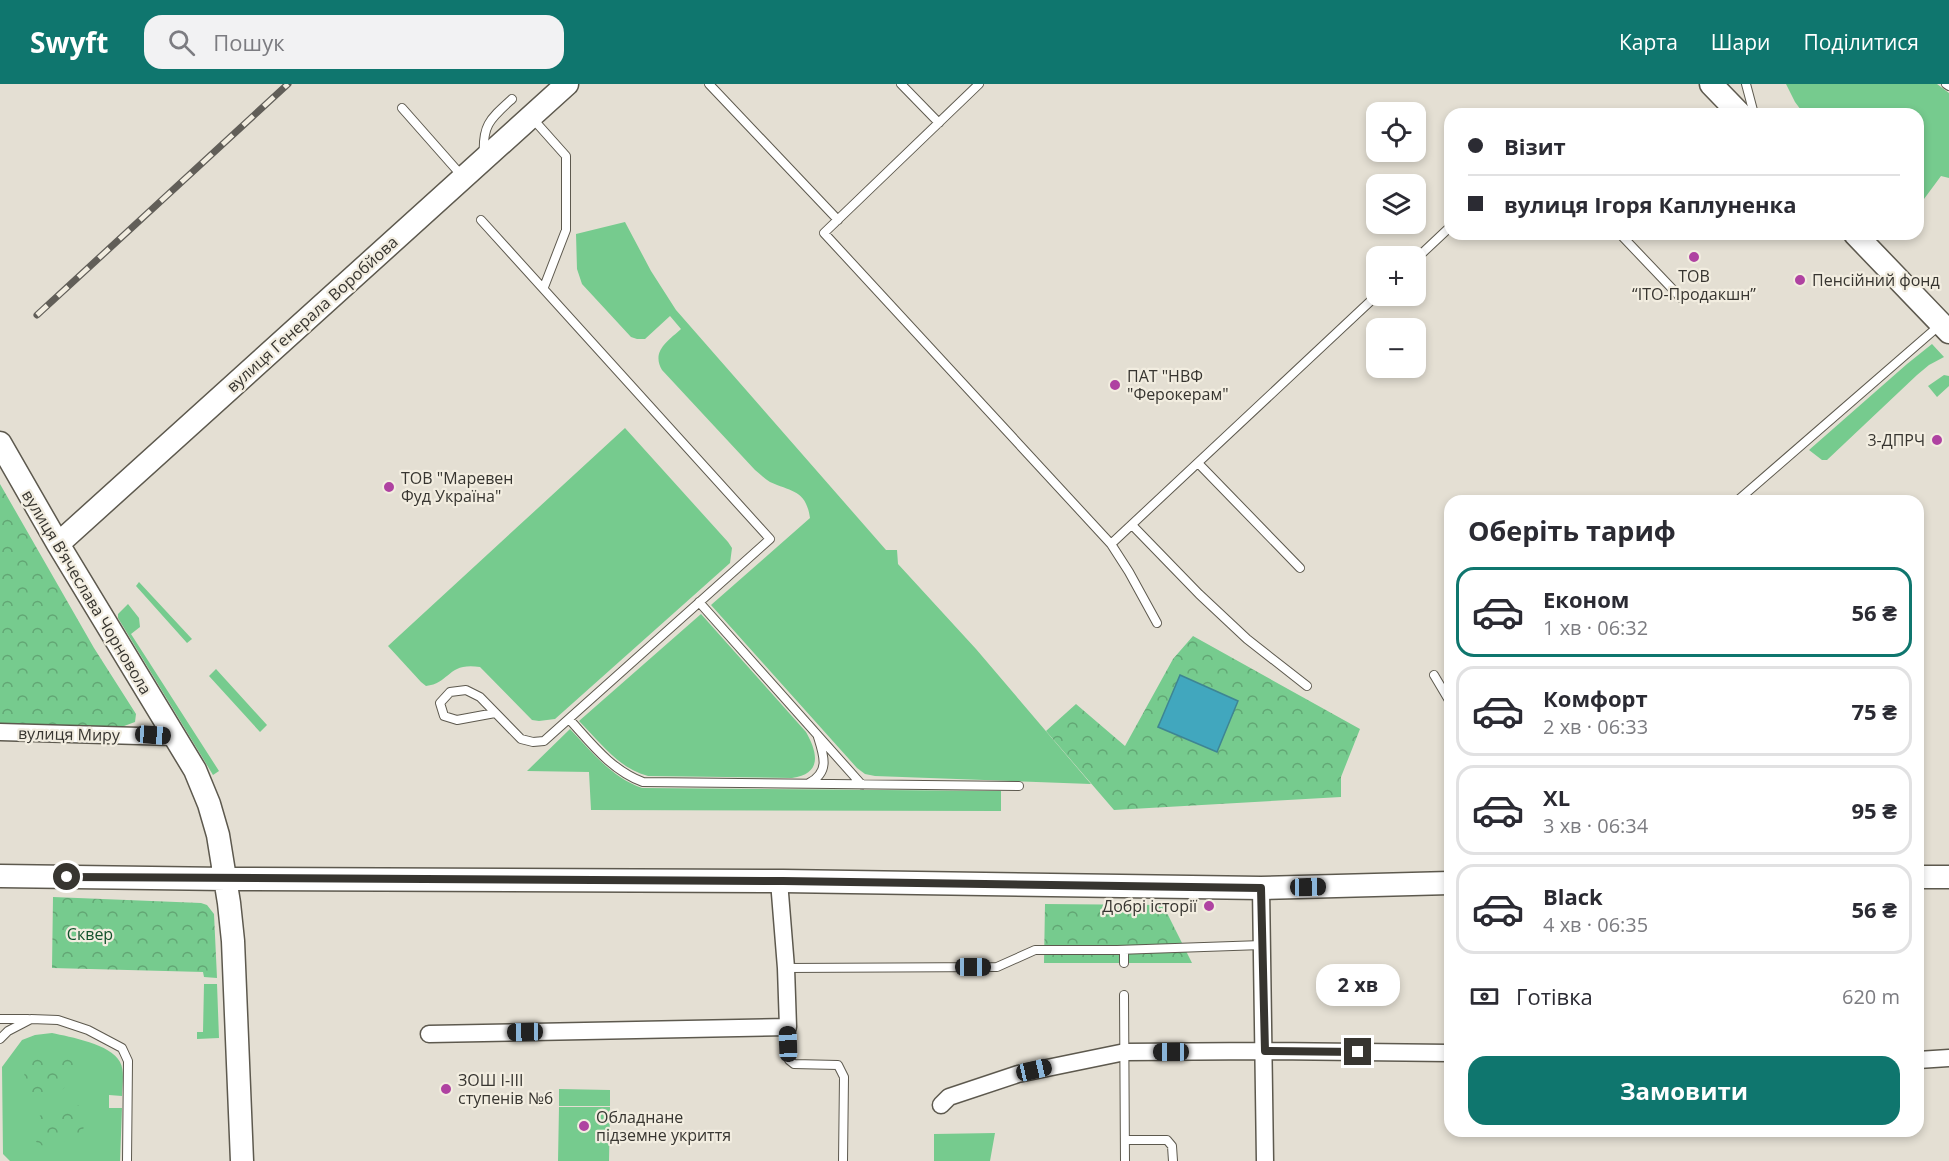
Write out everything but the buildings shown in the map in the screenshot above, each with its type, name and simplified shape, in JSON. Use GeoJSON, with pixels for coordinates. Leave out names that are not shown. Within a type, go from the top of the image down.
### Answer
{"type":"FeatureCollection","features":[{"type":"Feature","properties":{"kind":"street","name":"вулиця Генерала Воробйова"},"geometry":{"type":"LineString","coordinates":[[58,544],[567,84]]}},
{"type":"Feature","properties":{"kind":"street"},"geometry":{"type":"LineString","coordinates":[[1711,84],[1734,108]]}},
{"type":"Feature","properties":{"kind":"street"},"geometry":{"type":"LineString","coordinates":[[1861,240],[1945,328]]}},
{"type":"Feature","properties":{"kind":"street","name":"вулиця Вʼячеслава Чорновола"},"geometry":{"type":"LineString","coordinates":[[0,443],[58,544],[195,770],[208,804],[218,835],[233,941],[242,1161]]}},
{"type":"Feature","properties":{"kind":"street","name":"вулиця Миру"},"geometry":{"type":"LineString","coordinates":[[0,732],[174,737]]}},
{"type":"Feature","properties":{"kind":"street"},"geometry":{"type":"LineString","coordinates":[[0,876],[779,881],[1261,888],[1444,883]]}},
{"type":"Feature","properties":{"kind":"street"},"geometry":{"type":"LineString","coordinates":[[1924,877],[1949,877]]}},
{"type":"Feature","properties":{"kind":"street"},"geometry":{"type":"LineString","coordinates":[[429,1034],[788,1027],[779,881]]}},
{"type":"Feature","properties":{"kind":"street"},"geometry":{"type":"LineString","coordinates":[[1261,888],[1266,1161]]}},
{"type":"Feature","properties":{"kind":"street"},"geometry":{"type":"LineString","coordinates":[[941,1105],[949,1096],[1018,1074],[1125,1052],[1444,1053]]}},
{"type":"Feature","properties":{"kind":"street"},"geometry":{"type":"LineString","coordinates":[[1924,1060],[1949,1058]]}},
{"type":"Feature","properties":{"kind":"lane"},"geometry":{"type":"LineString","coordinates":[[708,84],[838,220]]}},
{"type":"Feature","properties":{"kind":"lane"},"geometry":{"type":"LineString","coordinates":[[901,84],[939,123]]}},
{"type":"Feature","properties":{"kind":"lane"},"geometry":{"type":"LineString","coordinates":[[979,84],[824,233],[1111,544],[1157,623]]}},
{"type":"Feature","properties":{"kind":"lane"},"geometry":{"type":"LineString","coordinates":[[1746,84],[1752,108]]}},
{"type":"Feature","properties":{"kind":"lane"},"geometry":{"type":"LineString","coordinates":[[484,158],[485,129],[491,118],[512,99]]}},
{"type":"Feature","properties":{"kind":"lane"},"geometry":{"type":"LineString","coordinates":[[402,108],[463,177]]}},
{"type":"Feature","properties":{"kind":"lane"},"geometry":{"type":"LineString","coordinates":[[530,116],[566,156],[566,230],[544,288]]}},
{"type":"Feature","properties":{"kind":"lane"},"geometry":{"type":"LineString","coordinates":[[481,220],[770,539],[544,741],[521,740],[480,697],[466,690],[450,692],[440,703],[444,716],[457,720],[474,718],[495,712]]}},
{"type":"Feature","properties":{"kind":"lane"},"geometry":{"type":"LineString","coordinates":[[1426,250],[1444,233]]}},
{"type":"Feature","properties":{"kind":"lane"},"geometry":{"type":"LineString","coordinates":[[1626,240],[1681,298]]}},
{"type":"Feature","properties":{"kind":"lane"},"geometry":{"type":"LineString","coordinates":[[1111,544],[1366,306]]}},
{"type":"Feature","properties":{"kind":"lane"},"geometry":{"type":"LineString","coordinates":[[1744,495],[1945,328]]}},
{"type":"Feature","properties":{"kind":"lane"},"geometry":{"type":"LineString","coordinates":[[1198,463],[1300,568]]}},
{"type":"Feature","properties":{"kind":"lane"},"geometry":{"type":"LineString","coordinates":[[1132,525],[1199,594],[1247,639],[1306,686]]}},
{"type":"Feature","properties":{"kind":"lane"},"geometry":{"type":"LineString","coordinates":[[699,602],[862,785]]}},
{"type":"Feature","properties":{"kind":"lane"},"geometry":{"type":"LineString","coordinates":[[1434,675],[1444,692]]}},
{"type":"Feature","properties":{"kind":"lane"},"geometry":{"type":"LineString","coordinates":[[569,719],[617,769],[643,782],[1019,786]]}},
{"type":"Feature","properties":{"kind":"lane"},"geometry":{"type":"LineString","coordinates":[[806,784],[816,779],[825,764],[816,733]]}},
{"type":"Feature","properties":{"kind":"lane"},"geometry":{"type":"LineString","coordinates":[[786,968],[997,967],[1035,950],[1124,950],[1262,945]]}},
{"type":"Feature","properties":{"kind":"lane"},"geometry":{"type":"LineString","coordinates":[[1124,950],[1124,963]]}},
{"type":"Feature","properties":{"kind":"lane"},"geometry":{"type":"LineString","coordinates":[[1125,995],[1125,1161]]}},
{"type":"Feature","properties":{"kind":"lane"},"geometry":{"type":"LineString","coordinates":[[0,1019],[58,1020],[88,1030],[122,1048],[128,1060],[127,1161]]}},
{"type":"Feature","properties":{"kind":"lane"},"geometry":{"type":"LineString","coordinates":[[0,1039],[8,1030],[31,1019]]}},
{"type":"Feature","properties":{"kind":"lane"},"geometry":{"type":"LineString","coordinates":[[788,1027],[789,1060],[794,1064],[838,1065],[844,1077],[843,1161]]}},
{"type":"Feature","properties":{"kind":"lane"},"geometry":{"type":"LineString","coordinates":[[1125,1140],[1167,1140],[1172,1146],[1173,1161]]}},
{"type":"Feature","properties":{"kind":"green space"},"geometry":{"type":"Polygon","coordinates":[[[1786,84],[1937,84],[1949,93],[1949,178],[1941,176],[1924,199],[1924,108],[1800,108],[1786,84]]]}},
{"type":"Feature","properties":{"kind":"green space"},"geometry":{"type":"Polygon","coordinates":[[[625,222],[651,271],[676,310],[886,550],[897,550],[898,564],[976,649],[1091,784],[865,774],[857,768],[711,605],[810,518],[808,509],[797,493],[770,482],[755,470],[662,370],[658,357],[662,347],[681,329],[670,316],[645,339],[631,337],[582,284],[577,269],[576,234],[625,222]]]}},
{"type":"Feature","properties":{"kind":"green space"},"geometry":{"type":"Polygon","coordinates":[[[1932,344],[1944,357],[1917,375],[1827,460],[1822,460],[1809,450],[1907,364],[1932,344]]]}},
{"type":"Feature","properties":{"kind":"green space"},"geometry":{"type":"Polygon","coordinates":[[[1944,375],[1949,376],[1949,386],[1937,397],[1928,386],[1944,375]]]}},
{"type":"Feature","properties":{"kind":"green space"},"geometry":{"type":"Polygon","coordinates":[[[625,428],[728,542],[732,548],[730,563],[555,719],[532,720],[480,667],[461,667],[440,681],[426,686],[388,646],[625,428]]]}},
{"type":"Feature","properties":{"kind":"green space"},"geometry":{"type":"Polygon","coordinates":[[[0,484],[94,648],[136,714],[135,722],[116,729],[0,726],[0,484]]]}},
{"type":"Feature","properties":{"kind":"green space"},"geometry":{"type":"Polygon","coordinates":[[[139,582],[192,639],[187,643],[136,586],[139,582]]]}},
{"type":"Feature","properties":{"kind":"green space"},"geometry":{"type":"Polygon","coordinates":[[[128,604],[139,618],[140,627],[131,634],[219,771],[213,775],[118,618],[118,614],[128,604]]]}},
{"type":"Feature","properties":{"kind":"green space"},"geometry":{"type":"Polygon","coordinates":[[[701,614],[806,732],[815,755],[813,767],[809,772],[792,778],[648,776],[619,761],[579,721],[701,614]]]}},
{"type":"Feature","properties":{"kind":"green space"},"geometry":{"type":"Polygon","coordinates":[[[1193,636],[1360,729],[1341,777],[1341,797],[1114,810],[1046,731],[1076,704],[1125,746],[1173,659],[1193,636]]]}},
{"type":"Feature","properties":{"kind":"green space"},"geometry":{"type":"Polygon","coordinates":[[[216,669],[267,725],[260,732],[209,676],[216,669]]]}},
{"type":"Feature","properties":{"kind":"green space"},"geometry":{"type":"Polygon","coordinates":[[[570,729],[611,771],[642,788],[1001,791],[1001,811],[591,810],[589,772],[527,771],[570,729]]]}},
{"type":"Feature","properties":{"kind":"green space","name":"Сквер"},"geometry":{"type":"Polygon","coordinates":[[[53,897],[207,905],[214,914],[217,978],[204,977],[203,972],[52,968],[53,897]]]}},
{"type":"Feature","properties":{"kind":"green space"},"geometry":{"type":"Polygon","coordinates":[[[1045,904],[1163,905],[1192,963],[1044,963],[1045,904]]]}},
{"type":"Feature","properties":{"kind":"green space"},"geometry":{"type":"Polygon","coordinates":[[[204,984],[217,984],[219,1038],[197,1039],[197,1032],[203,1032],[204,984]]]}},
{"type":"Feature","properties":{"kind":"green space"},"geometry":{"type":"Polygon","coordinates":[[[52,1033],[99,1046],[108,1050],[120,1062],[123,1074],[122,1096],[109,1095],[109,1108],[122,1108],[120,1161],[10,1161],[3,1154],[2,1067],[22,1040],[35,1035],[52,1033]]]}},
{"type":"Feature","properties":{"kind":"green space"},"geometry":{"type":"Polygon","coordinates":[[[56,1054],[77,1059],[79,1073],[56,1096],[22,1094],[28,1065],[38,1058],[56,1054]]]}},
{"type":"Feature","properties":{"kind":"green space"},"geometry":{"type":"Polygon","coordinates":[[[559,1089],[610,1090],[610,1106],[559,1106],[559,1089]]]}},
{"type":"Feature","properties":{"kind":"green space"},"geometry":{"type":"Polygon","coordinates":[[[80,1105],[85,1120],[81,1134],[53,1146],[38,1145],[33,1135],[35,1118],[52,1110],[80,1105]]]}},
{"type":"Feature","properties":{"kind":"green space"},"geometry":{"type":"Polygon","coordinates":[[[559,1107],[610,1107],[609,1161],[558,1161],[559,1107]]]}},
{"type":"Feature","properties":{"kind":"green space"},"geometry":{"type":"Polygon","coordinates":[[[995,1133],[990,1161],[934,1161],[934,1134],[995,1133]]]}},
{"type":"Feature","properties":{"kind":"water"},"geometry":{"type":"Polygon","coordinates":[[[1180,675],[1238,701],[1217,752],[1158,727],[1180,675]]]}},
{"type":"Feature","properties":{"kind":"railway"},"geometry":{"type":"LineString","coordinates":[[37,315],[288,84]]}},
{"type":"Feature","properties":{"kind":"place","name":"ТОВ “ІТО-Продакшн”"},"geometry":{"type":"Point","coordinates":[1694,257]}},
{"type":"Feature","properties":{"kind":"place","name":"Пенсійний фонд"},"geometry":{"type":"Point","coordinates":[1800,280]}},
{"type":"Feature","properties":{"kind":"place","name":"ПАТ \"НВФ \"Ферокерам\""},"geometry":{"type":"Point","coordinates":[1115,385]}},
{"type":"Feature","properties":{"kind":"place","name":"3-ДПРЧ"},"geometry":{"type":"Point","coordinates":[1937,440]}},
{"type":"Feature","properties":{"kind":"place","name":"ТОВ \"Маревен Фуд Україна\""},"geometry":{"type":"Point","coordinates":[389,487]}},
{"type":"Feature","properties":{"kind":"place","name":"Добрі історії"},"geometry":{"type":"Point","coordinates":[1209,906]}},
{"type":"Feature","properties":{"kind":"place","name":"ЗОШ І-ІІІ ступенів №6"},"geometry":{"type":"Point","coordinates":[446,1089]}},
{"type":"Feature","properties":{"kind":"place","name":"Обладнане підземне укриття"},"geometry":{"type":"Point","coordinates":[584,1126]}},
{"type":"Feature","properties":{"kind":"route"},"geometry":{"type":"LineString","coordinates":[[67,877],[783,881],[1261,888],[1265,1051],[1358,1052]]}}]}
